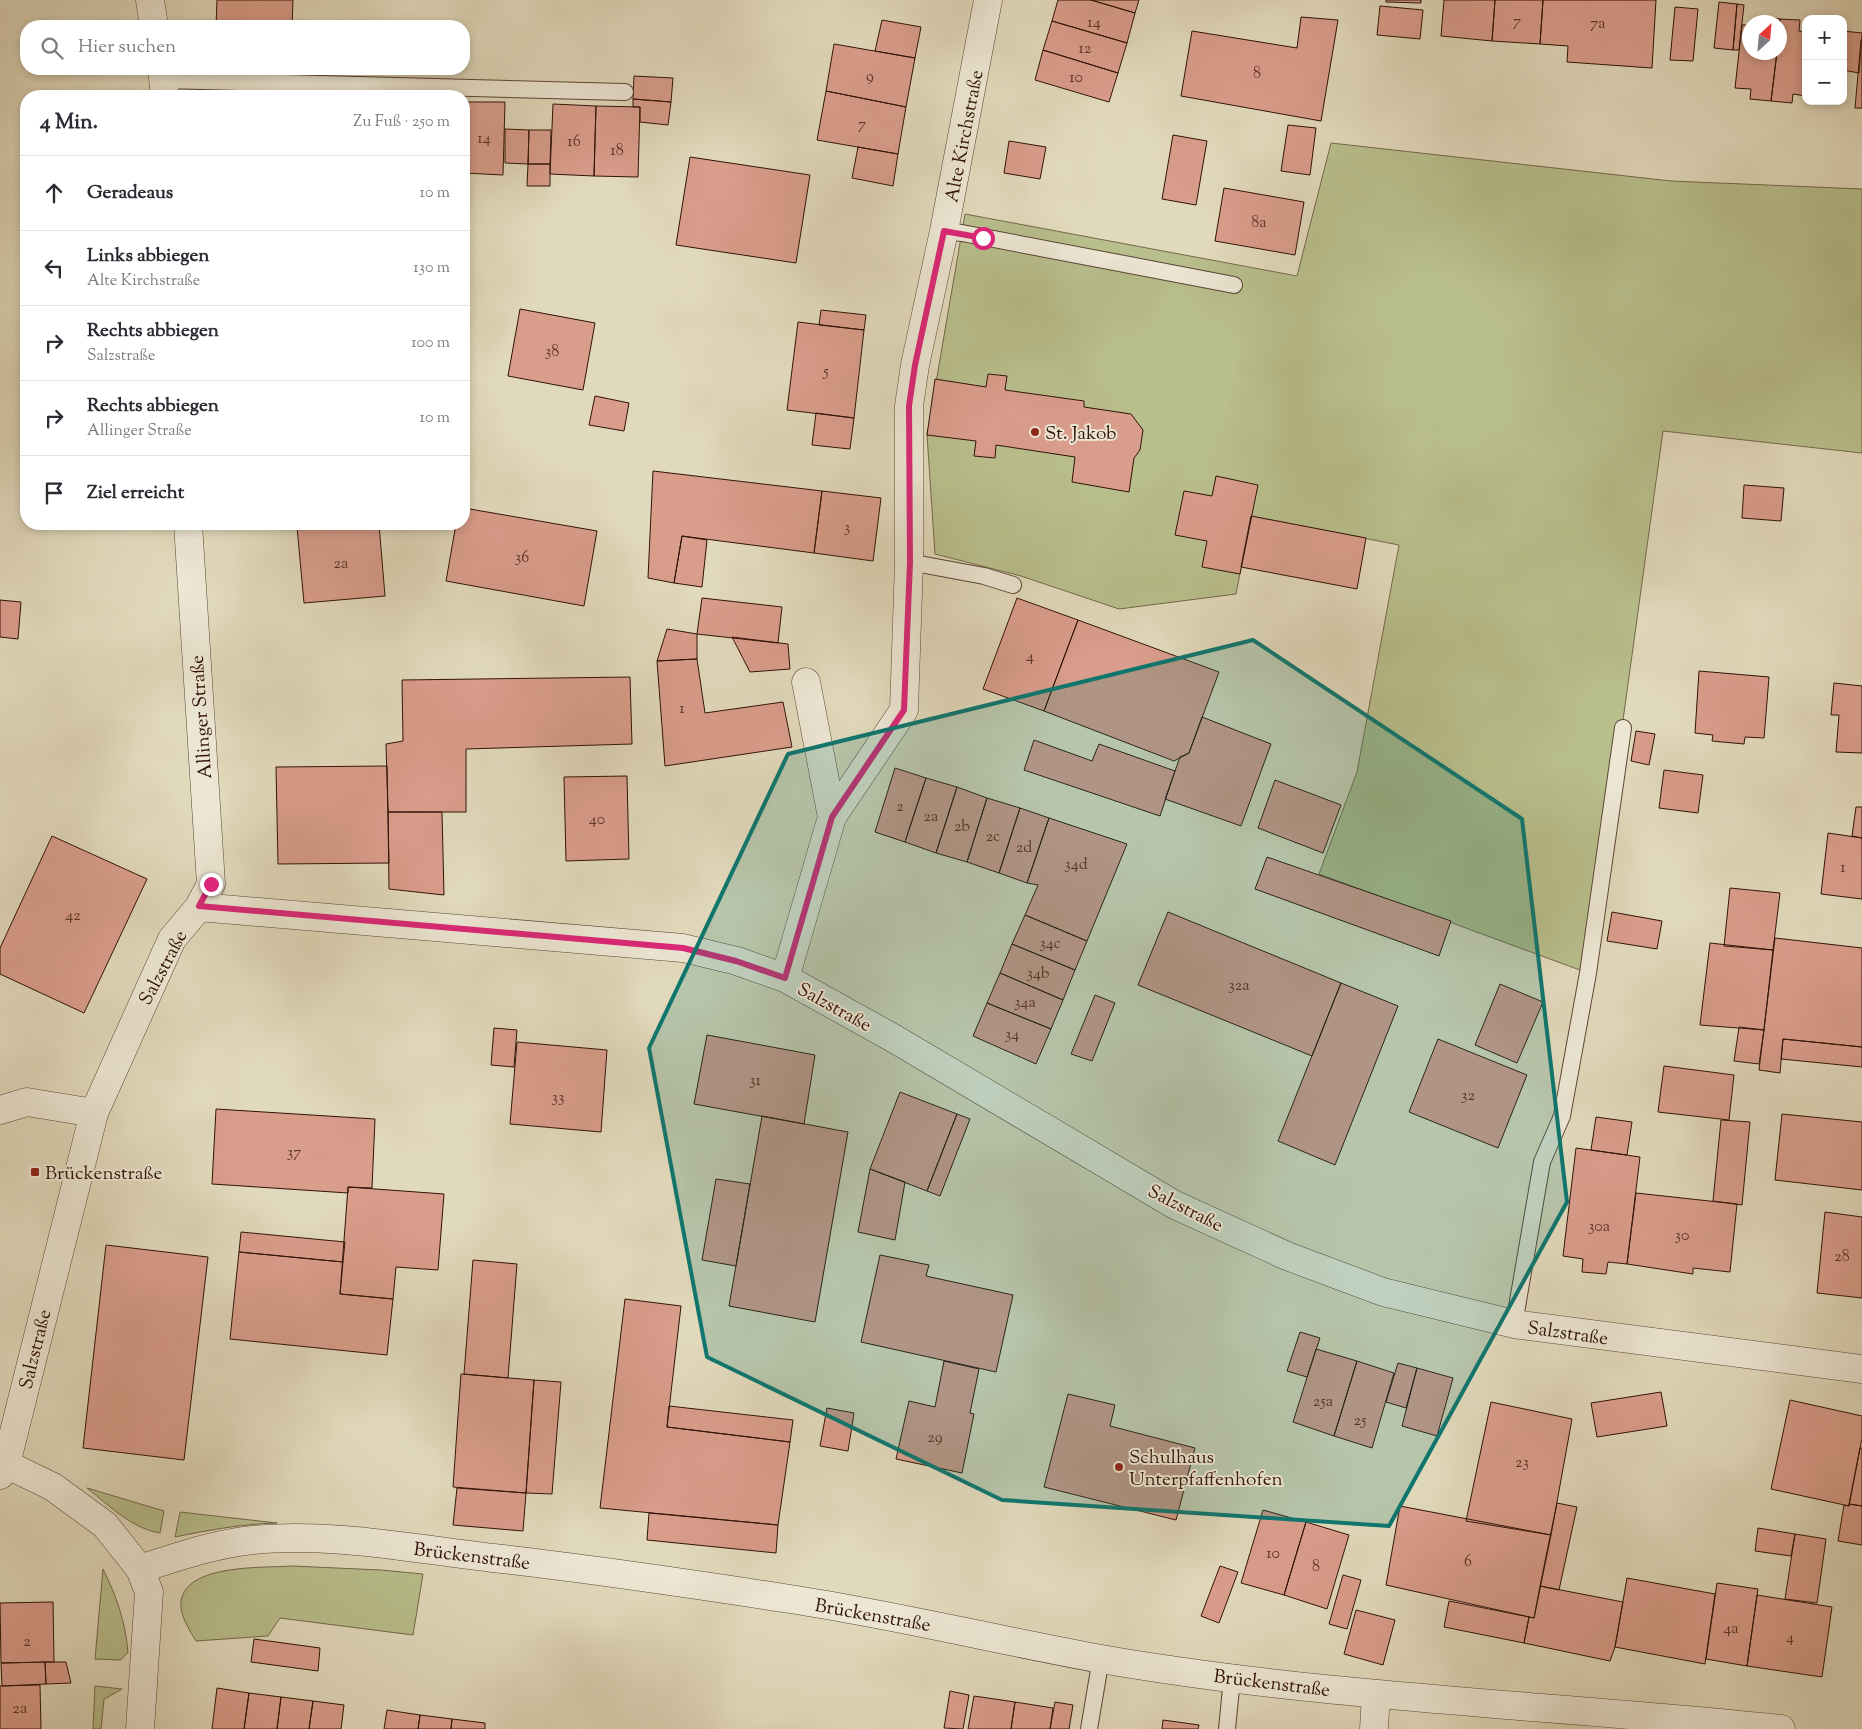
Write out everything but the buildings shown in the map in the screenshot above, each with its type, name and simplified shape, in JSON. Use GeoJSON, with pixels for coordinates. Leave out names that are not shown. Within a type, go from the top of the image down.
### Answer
{"type":"FeatureCollection","features":[{"type":"Feature","properties":{"kind":"street"},"geometry":{"type":"LineString","coordinates":[[150,0],[153,20]]}},
{"type":"Feature","properties":{"kind":"street","name":"Alte Kirchstraße"},"geometry":{"type":"LineString","coordinates":[[785,978],[832,817],[904,710],[910,562],[909,406],[915,365],[944,231],[988,0]]}},
{"type":"Feature","properties":{"kind":"street","name":"Allinger Straße"},"geometry":{"type":"LineString","coordinates":[[188,530],[211,884],[199,906]]}},
{"type":"Feature","properties":{"kind":"street","name":"Alte Kirchstraße"},"geometry":{"type":"LineString","coordinates":[[806,682],[832,817]]}},
{"type":"Feature","properties":{"kind":"street","name":"Salzstraße"},"geometry":{"type":"LineString","coordinates":[[3,1469],[94,1113],[172,939],[199,906],[683,948],[736,961],[785,978],[893,1038],[1175,1205],[1287,1256],[1383,1292],[1514,1324],[1862,1369]]}},
{"type":"Feature","properties":{"kind":"street"},"geometry":{"type":"LineString","coordinates":[[0,1110],[27,1102],[94,1113]]}},
{"type":"Feature","properties":{"kind":"street"},"geometry":{"type":"LineString","coordinates":[[3,1469],[53,1487],[106,1525],[140,1569],[148,1592],[140,1729]]}},
{"type":"Feature","properties":{"kind":"street","name":"Brückenstraße"},"geometry":{"type":"LineString","coordinates":[[140,1569],[195,1551],[252,1540],[322,1538],[561,1566],[785,1598],[1101,1658],[1232,1678],[1669,1723],[1781,1729]]}},
{"type":"Feature","properties":{"kind":"street"},"geometry":{"type":"LineString","coordinates":[[1374,1729],[1376,1694]]}},
{"type":"Feature","properties":{"kind":"lane"},"geometry":{"type":"LineString","coordinates":[[164,82],[625,92]]}},
{"type":"Feature","properties":{"kind":"lane"},"geometry":{"type":"LineString","coordinates":[[944,231],[1234,285]]}},
{"type":"Feature","properties":{"kind":"lane"},"geometry":{"type":"LineString","coordinates":[[910,562],[984,576],[1013,584]]}},
{"type":"Feature","properties":{"kind":"lane"},"geometry":{"type":"LineString","coordinates":[[1514,1324],[1542,1162],[1562,1116],[1588,973],[1623,728]]}},
{"type":"Feature","properties":{"kind":"lane"},"geometry":{"type":"LineString","coordinates":[[1088,1729],[1101,1658]]}},
{"type":"Feature","properties":{"kind":"lane"},"geometry":{"type":"LineString","coordinates":[[1227,1729],[1232,1678]]}},
{"type":"Feature","properties":{"kind":"highlighted area"},"geometry":{"type":"Polygon","coordinates":[[[1253,640],[1522,819],[1567,1202],[1389,1526],[1002,1500],[707,1357],[649,1048],[788,754],[1253,640]]]}},
{"type":"Feature","properties":{"kind":"green space"},"geometry":{"type":"Polygon","coordinates":[[[1331,143],[1671,181],[1862,189],[1862,453],[1663,431],[1588,973],[1319,874],[1357,772],[1399,545],[1251,516],[1236,594],[1119,609],[1021,576],[935,554],[927,435],[965,214],[1297,276],[1331,143]]]}},
{"type":"Feature","properties":{"kind":"green space"},"geometry":{"type":"Polygon","coordinates":[[[87,1488],[164,1511],[160,1533],[130,1521],[87,1488]]]}},
{"type":"Feature","properties":{"kind":"green space"},"geometry":{"type":"Polygon","coordinates":[[[180,1512],[277,1523],[226,1528],[175,1537],[180,1512]]]}},
{"type":"Feature","properties":{"kind":"green space"},"geometry":{"type":"Polygon","coordinates":[[[292,1566],[423,1574],[413,1635],[280,1618],[268,1636],[196,1641],[184,1620],[181,1609],[182,1597],[188,1586],[214,1573],[248,1568],[292,1566]]]}},
{"type":"Feature","properties":{"kind":"green space"},"geometry":{"type":"Polygon","coordinates":[[[103,1569],[116,1599],[125,1630],[128,1652],[121,1660],[95,1659],[103,1569]]]}},
{"type":"Feature","properties":{"kind":"green space"},"geometry":{"type":"Polygon","coordinates":[[[95,1686],[122,1689],[104,1699],[101,1729],[93,1729],[95,1686]]]}},
{"type":"Feature","properties":{"kind":"place","name":"St. Jakob"},"geometry":{"type":"Point","coordinates":[1035,432]}},
{"type":"Feature","properties":{"kind":"place","name":"Brückenstraße"},"geometry":{"type":"Point","coordinates":[35,1172]}},
{"type":"Feature","properties":{"kind":"place","name":"Schulhaus Unterpfaffenhofen"},"geometry":{"type":"Point","coordinates":[1119,1467]}},
{"type":"Feature","properties":{"kind":"route"},"geometry":{"type":"LineString","coordinates":[[211,884],[199,906],[295,916],[683,948],[736,961],[785,978],[832,817],[904,710],[910,562],[909,406],[915,365],[944,231],[983,238]]}}]}
